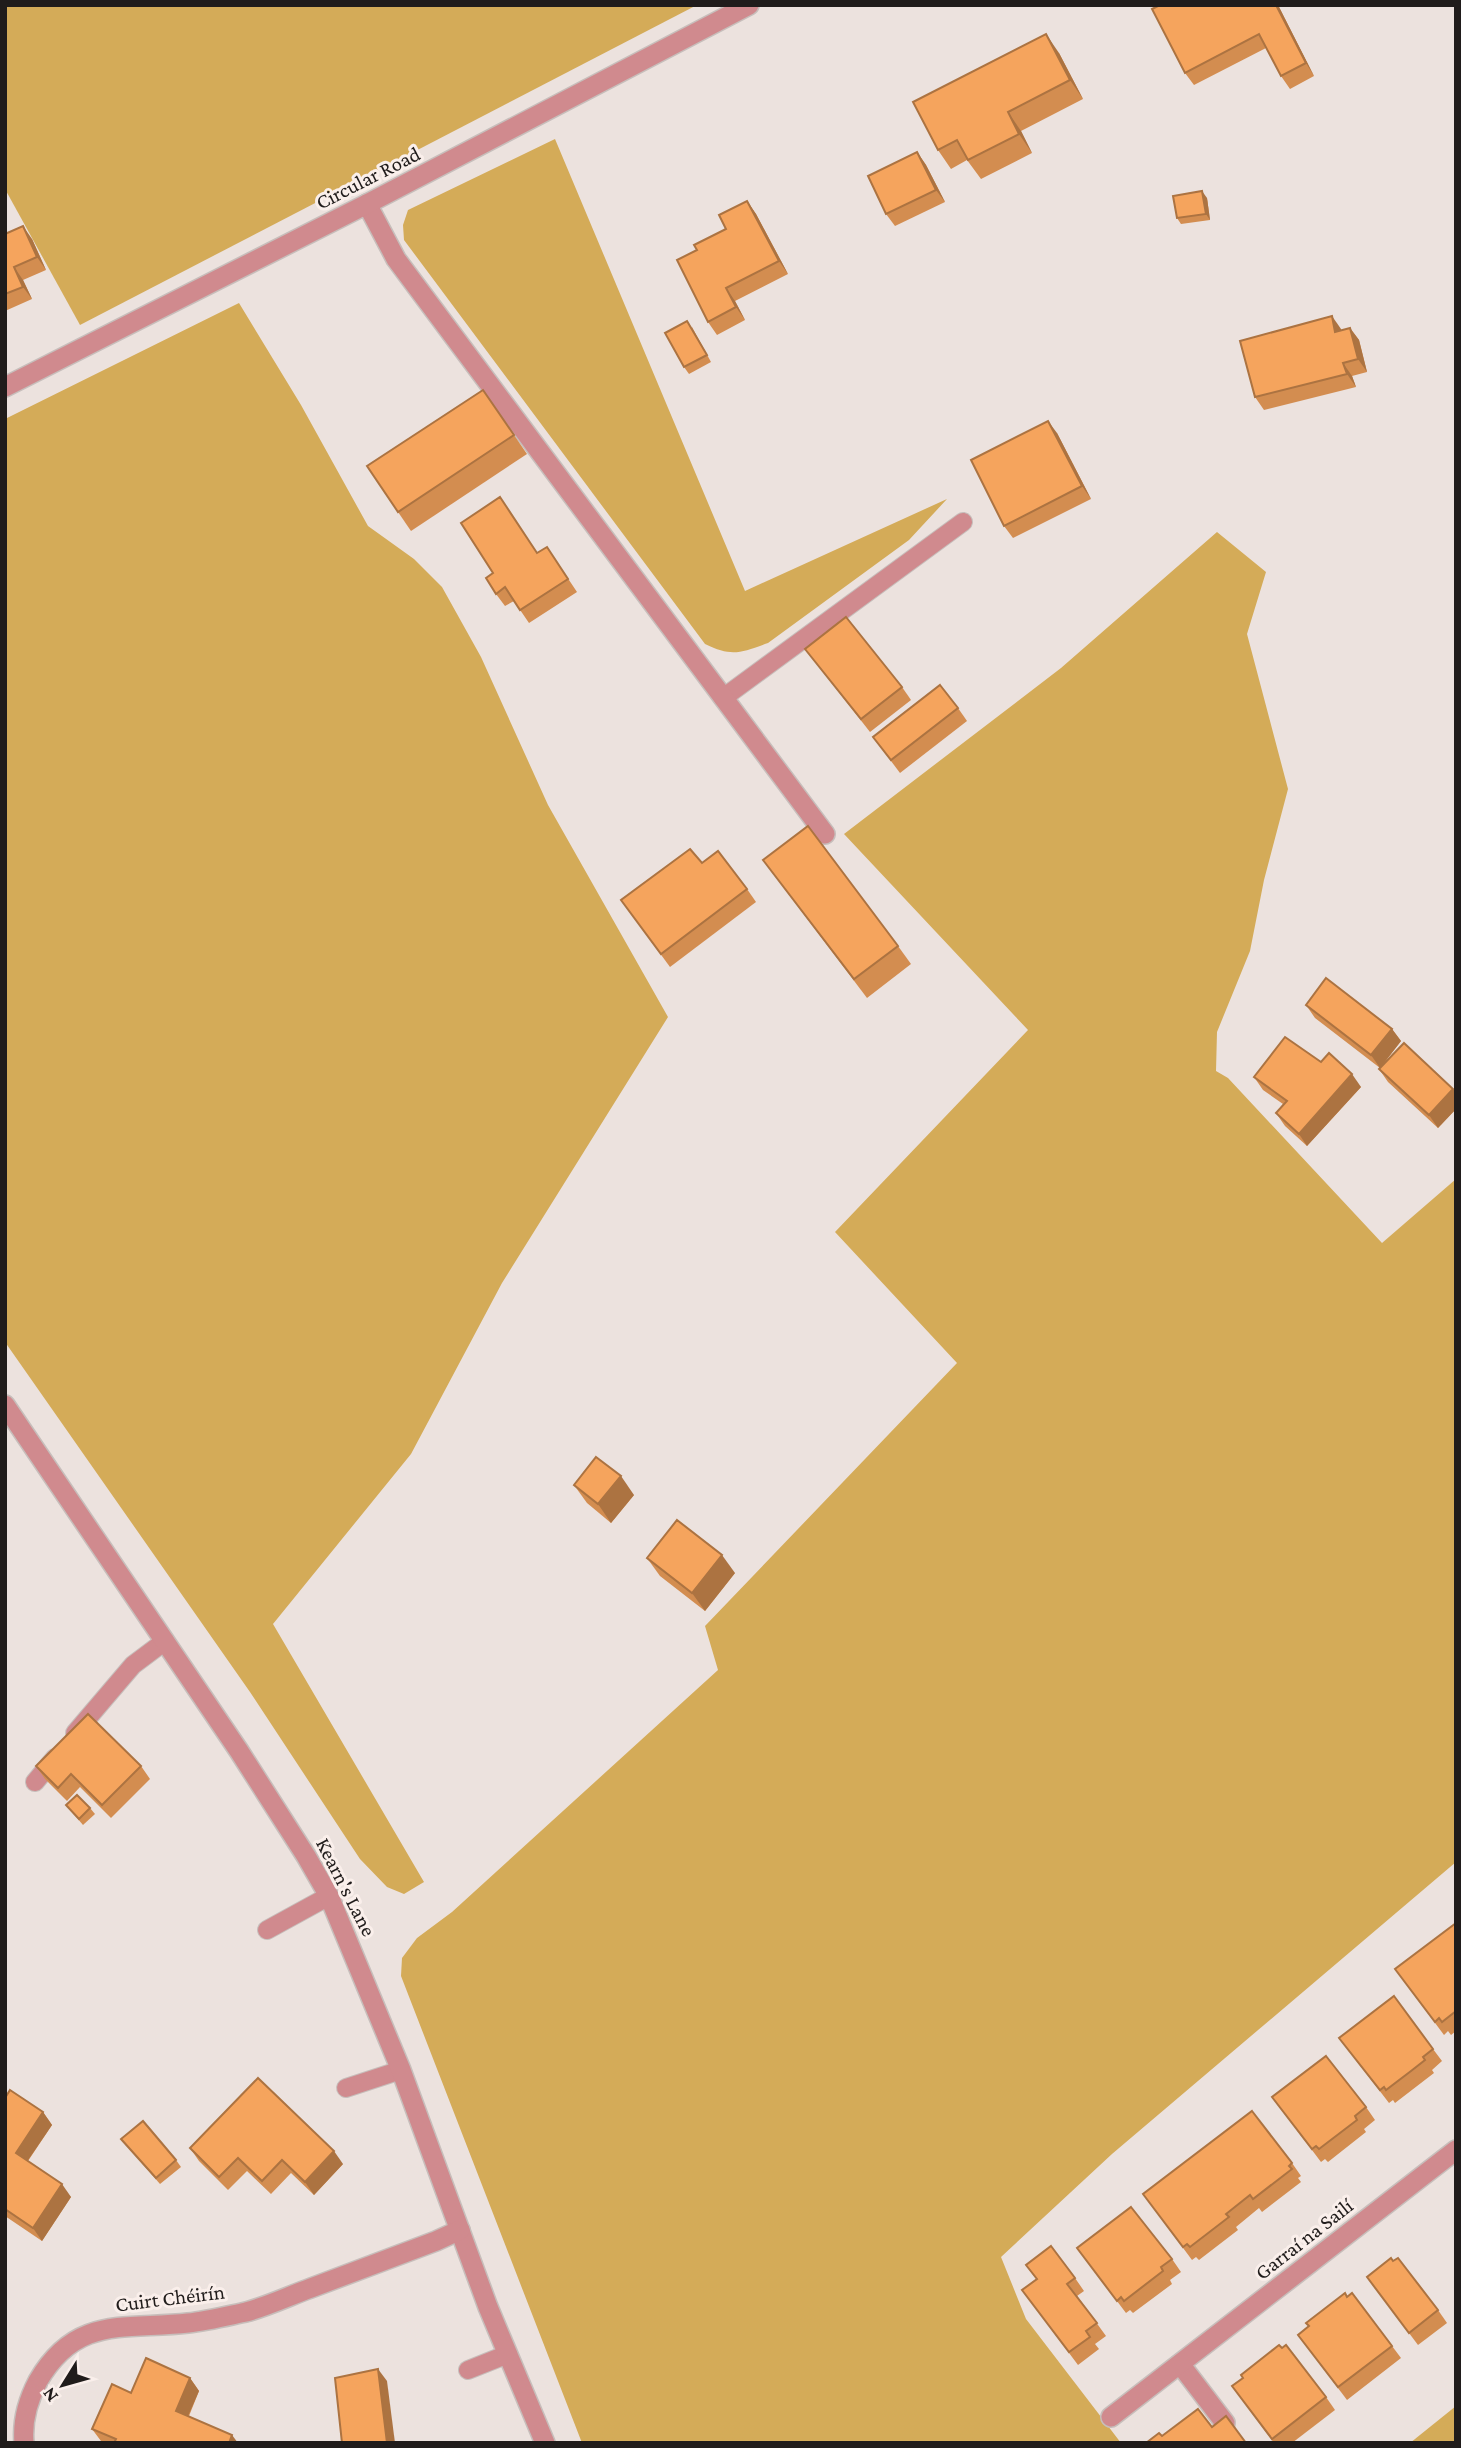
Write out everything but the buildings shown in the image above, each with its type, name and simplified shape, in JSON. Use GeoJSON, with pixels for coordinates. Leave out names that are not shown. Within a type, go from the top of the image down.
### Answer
{"type":"FeatureCollection","features":[{"type":"Feature","properties":{"kind":"street","name":"Circular Road"},"geometry":{"type":"LineString","coordinates":[[5,387],[368,204],[750,5]]}},
{"type":"Feature","properties":{"kind":"street"},"geometry":{"type":"LineString","coordinates":[[368,204],[396,259],[825,834]]}},
{"type":"Feature","properties":{"kind":"street","name":"Kearn's Lane"},"geometry":{"type":"LineString","coordinates":[[5,1405],[279,1813],[329,1896],[401,2070],[460,2230],[545,2443]]}},
{"type":"Feature","properties":{"kind":"street","name":"Garraí na Sailí"},"geometry":{"type":"LineString","coordinates":[[1111,2417],[1456,2150]]}},
{"type":"Feature","properties":{"kind":"street","name":"Cuirt Chéirín"},"geometry":{"type":"LineString","coordinates":[[24,2443],[25,2415],[32,2393],[44,2371],[59,2354],[95,2331],[118,2326],[188,2323],[249,2311],[460,2230]]}},
{"type":"Feature","properties":{"kind":"street"},"geometry":{"type":"LineString","coordinates":[[1180,2364],[1226,2423]]}},
{"type":"Feature","properties":{"kind":"lane"},"geometry":{"type":"LineString","coordinates":[[723,698],[963,522]]}},
{"type":"Feature","properties":{"kind":"lane"},"geometry":{"type":"LineString","coordinates":[[35,1782],[132,1665],[165,1641]]}},
{"type":"Feature","properties":{"kind":"lane"},"geometry":{"type":"LineString","coordinates":[[267,1930],[329,1896]]}},
{"type":"Feature","properties":{"kind":"lane"},"geometry":{"type":"LineString","coordinates":[[346,2088],[401,2070]]}},
{"type":"Feature","properties":{"kind":"lane"},"geometry":{"type":"LineString","coordinates":[[468,2370],[508,2354]]}},
{"type":"Feature","properties":{"kind":"shaded area"},"geometry":{"type":"Polygon","coordinates":[[[5,5],[697,5],[80,325],[5,189],[5,5]]]}},
{"type":"Feature","properties":{"kind":"shaded area"},"geometry":{"type":"Polygon","coordinates":[[[555,139],[745,591],[947,499],[909,540],[768,643],[736,652],[722,651],[705,644],[404,240],[403,225],[408,210],[555,139]]]}},
{"type":"Feature","properties":{"kind":"shaded area"},"geometry":{"type":"Polygon","coordinates":[[[239,303],[301,405],[368,526],[414,559],[442,587],[481,657],[548,805],[668,1017],[502,1283],[411,1454],[273,1624],[424,1882],[404,1894],[387,1887],[360,1859],[250,1692],[5,1342],[5,419],[239,303]]]}},
{"type":"Feature","properties":{"kind":"shaded area"},"geometry":{"type":"Polygon","coordinates":[[[1217,532],[1266,572],[1247,634],[1288,789],[1264,880],[1250,951],[1217,1032],[1216,1071],[1228,1078],[1382,1243],[1456,1179],[1456,1862],[1112,2154],[1001,2257],[1026,2319],[1121,2443],[582,2443],[401,1976],[402,1958],[417,1938],[452,1912],[718,1670],[705,1626],[957,1363],[835,1232],[1028,1030],[844,834],[1061,668],[1217,532]]]}},
{"type":"Feature","properties":{"kind":"shaded area"},"geometry":{"type":"Polygon","coordinates":[[[1456,2406],[1456,2443],[1410,2443],[1456,2406]]]}}]}
